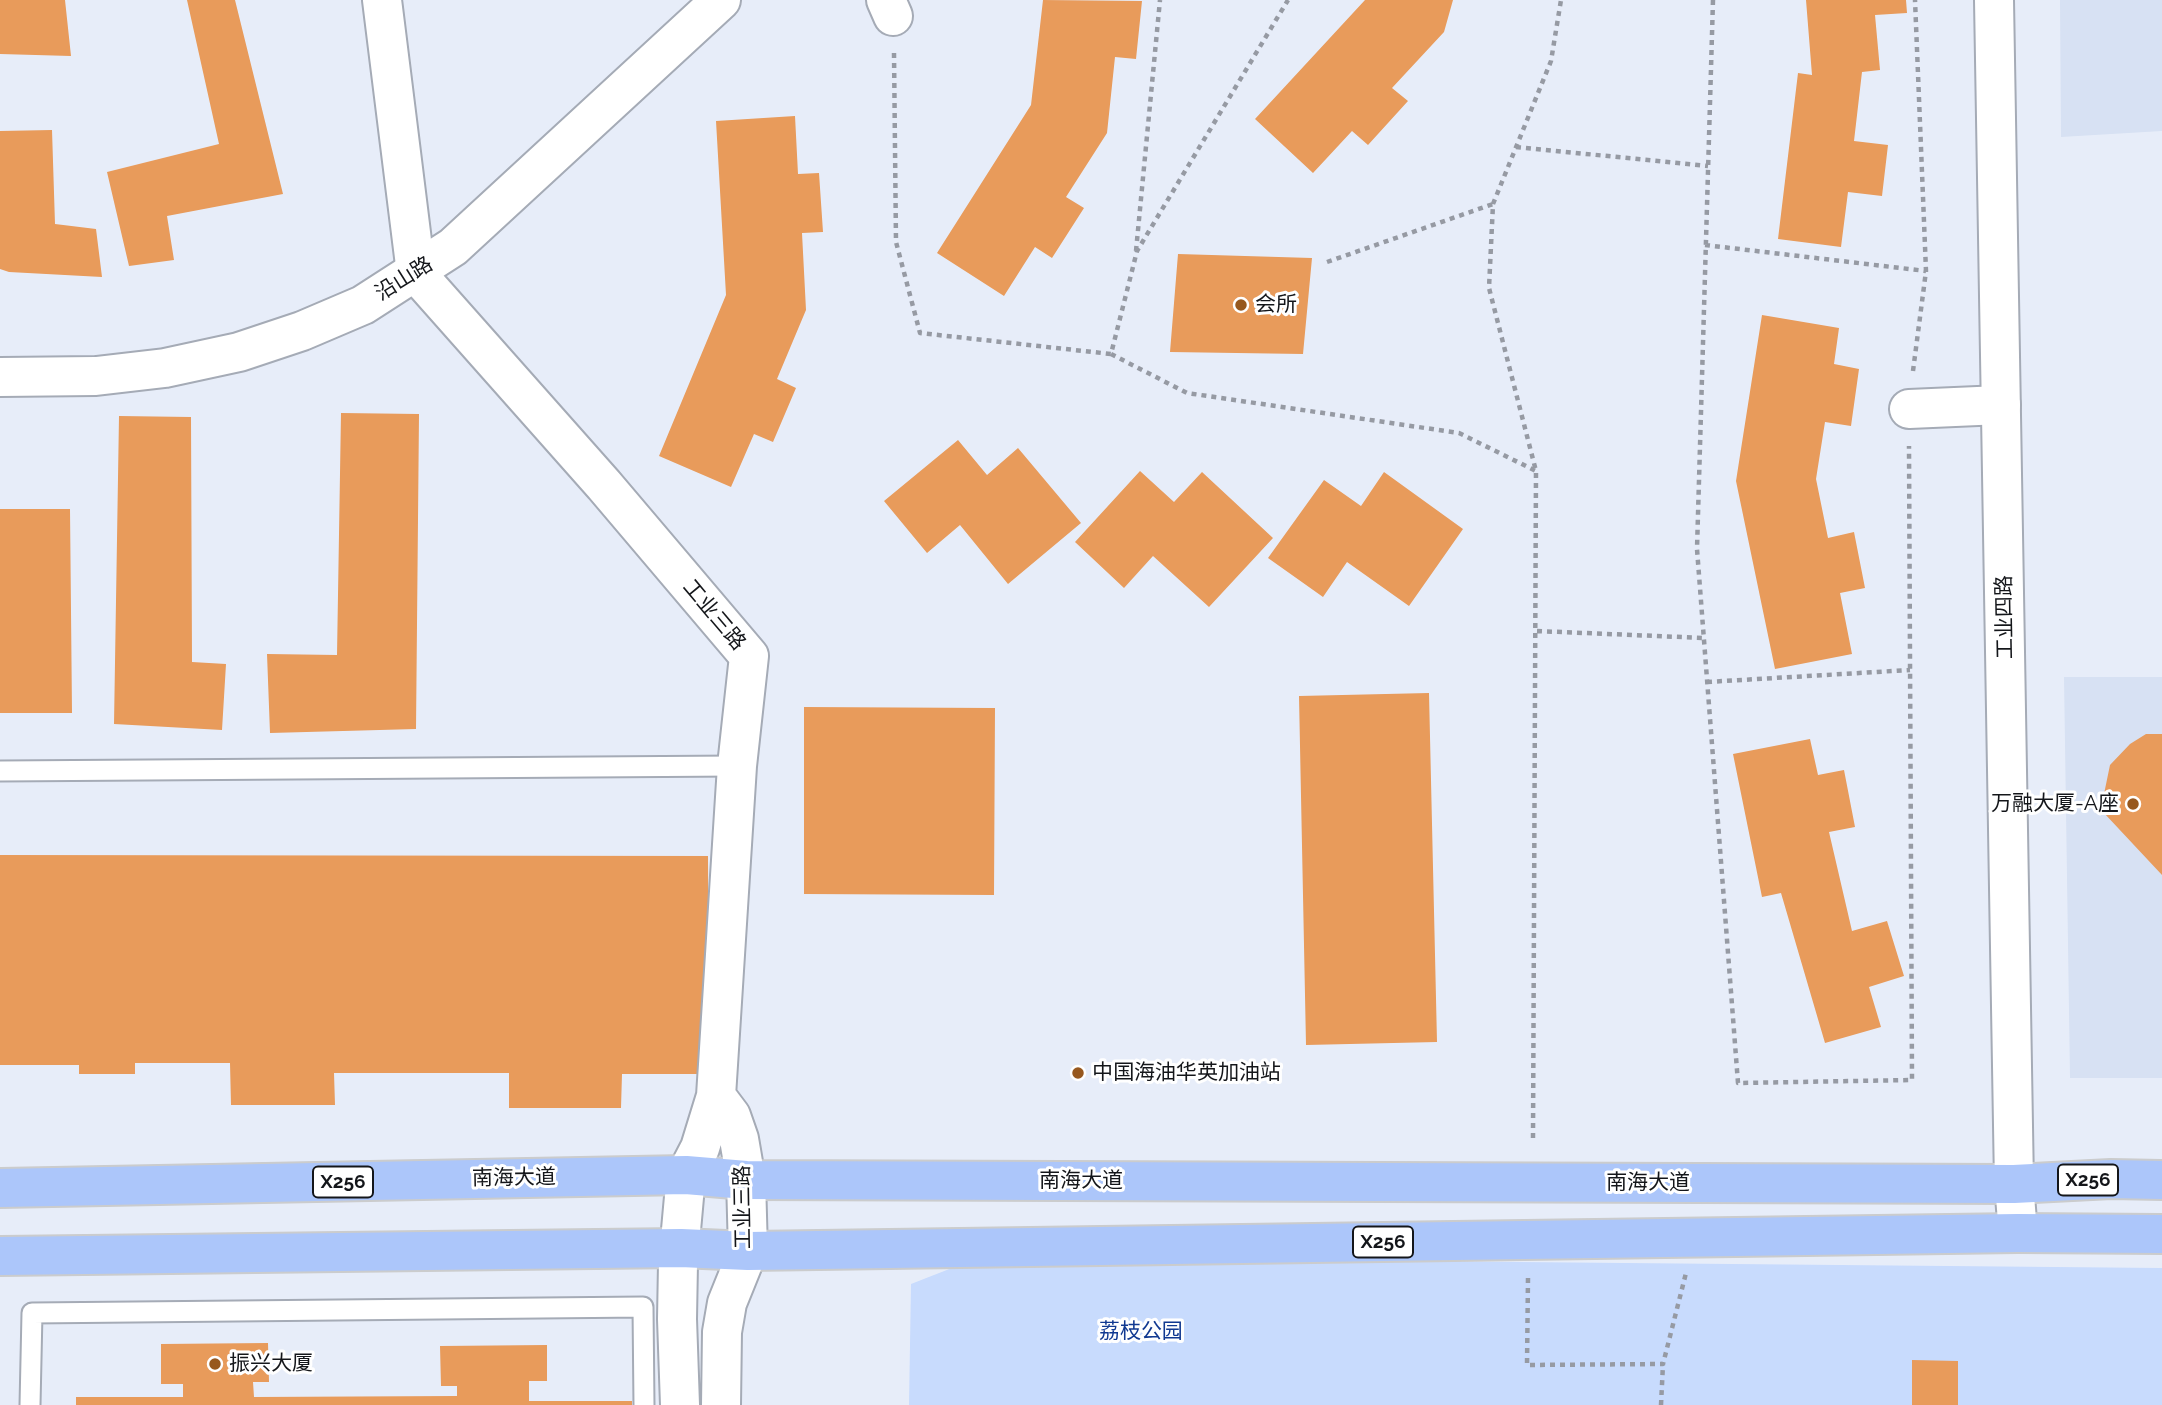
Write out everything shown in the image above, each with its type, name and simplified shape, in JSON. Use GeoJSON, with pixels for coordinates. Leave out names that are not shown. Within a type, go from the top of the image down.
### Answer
{"type":"FeatureCollection","features":[{"type":"Feature","properties":{"kind":"main road","name":"南海大道"},"geometry":{"type":"LineString","coordinates":[[0,1188],[686,1175],[746,1180],[2014,1184],[2111,1179],[2162,1180]]}},
{"type":"Feature","properties":{"kind":"main road","name":"X256"},"geometry":{"type":"LineString","coordinates":[[0,1256],[681,1248],[748,1251],[2018,1233],[2162,1234]]}},
{"type":"Feature","properties":{"kind":"street"},"geometry":{"type":"LineString","coordinates":[[382,0],[416,273]]}},
{"type":"Feature","properties":{"kind":"street","name":"沿山路"},"geometry":{"type":"LineString","coordinates":[[0,377],[96,376],[164,368],[239,352],[302,331],[363,304],[416,273],[453,247],[721,0]]}},
{"type":"Feature","properties":{"kind":"street","name":"工业四路"},"geometry":{"type":"LineString","coordinates":[[1994,0],[2014,1184],[2018,1233]]}},
{"type":"Feature","properties":{"kind":"street","name":"工业三路"},"geometry":{"type":"LineString","coordinates":[[416,273],[604,485],[749,656],[737,766],[716,1096],[700,1147],[686,1175],[677,1319],[680,1405]]}},
{"type":"Feature","properties":{"kind":"street"},"geometry":{"type":"LineString","coordinates":[[1909,409],[2001,405]]}},
{"type":"Feature","properties":{"kind":"street","name":"工业三路"},"geometry":{"type":"LineString","coordinates":[[716,1096],[730,1116],[739,1139],[746,1180],[748,1251],[727,1303],[722,1332],[721,1405]]}},
{"type":"Feature","properties":{"kind":"lane"},"geometry":{"type":"LineString","coordinates":[[0,771],[737,766]]}},
{"type":"Feature","properties":{"kind":"lane"},"geometry":{"type":"LineString","coordinates":[[30,1405],[32,1313],[643,1307],[644,1405]]}},
{"type":"Feature","properties":{"kind":"path"},"geometry":{"type":"LineString","coordinates":[[1136,259],[1160,0]]}},
{"type":"Feature","properties":{"kind":"path"},"geometry":{"type":"LineString","coordinates":[[1111,354],[1137,251],[1288,0]]}},
{"type":"Feature","properties":{"kind":"path"},"geometry":{"type":"LineString","coordinates":[[1533,1139],[1536,471],[1489,288],[1493,204],[1551,61],[1561,0]]}},
{"type":"Feature","properties":{"kind":"path"},"geometry":{"type":"LineString","coordinates":[[1713,0],[1697,550],[1738,1083],[1912,1080],[1909,409],[1926,271],[1915,0]]}},
{"type":"Feature","properties":{"kind":"path"},"geometry":{"type":"LineString","coordinates":[[890,8],[896,242],[920,333],[1111,354],[1186,393],[1459,433],[1536,471]]}},
{"type":"Feature","properties":{"kind":"path"},"geometry":{"type":"LineString","coordinates":[[1516,147],[1708,166]]}},
{"type":"Feature","properties":{"kind":"path"},"geometry":{"type":"LineString","coordinates":[[1327,262],[1493,204]]}},
{"type":"Feature","properties":{"kind":"path"},"geometry":{"type":"LineString","coordinates":[[1705,245],[1926,271]]}},
{"type":"Feature","properties":{"kind":"path"},"geometry":{"type":"LineString","coordinates":[[1537,631],[1704,638]]}},
{"type":"Feature","properties":{"kind":"path"},"geometry":{"type":"LineString","coordinates":[[1707,682],[1910,670]]}},
{"type":"Feature","properties":{"kind":"path"},"geometry":{"type":"LineString","coordinates":[[1661,1405],[1663,1364],[1687,1269]]}},
{"type":"Feature","properties":{"kind":"path"},"geometry":{"type":"LineString","coordinates":[[1528,1278],[1527,1365],[1663,1364]]}},
{"type":"Feature","properties":{"kind":"shaded area"},"geometry":{"type":"Polygon","coordinates":[[[2060,0],[2162,0],[2162,131],[2061,137],[2060,0]]]}},
{"type":"Feature","properties":{"kind":"shaded area"},"geometry":{"type":"Polygon","coordinates":[[[2064,677],[2162,677],[2162,1078],[2070,1078],[2064,677]]]}},
{"type":"Feature","properties":{"kind":"green space","name":"荔枝公园"},"geometry":{"type":"Polygon","coordinates":[[[980,1257],[2162,1268],[2162,1405],[909,1405],[911,1284],[980,1257]]]}},
{"type":"Feature","properties":{"kind":"building"},"geometry":{"type":"Polygon","coordinates":[[[0,0],[65,0],[71,56],[0,54],[0,0]]]}},
{"type":"Feature","properties":{"kind":"building"},"geometry":{"type":"Polygon","coordinates":[[[187,0],[235,0],[283,194],[167,216],[174,260],[129,266],[107,172],[219,144],[187,0]]]}},
{"type":"Feature","properties":{"kind":"building"},"geometry":{"type":"Polygon","coordinates":[[[1043,0],[1142,1],[1136,59],[1115,57],[1107,133],[1066,197],[1084,208],[1052,258],[1035,247],[1004,296],[937,253],[1031,105],[1043,0]]]}},
{"type":"Feature","properties":{"kind":"building"},"geometry":{"type":"Polygon","coordinates":[[[1365,0],[1453,0],[1444,32],[1392,88],[1408,101],[1368,145],[1352,131],[1313,173],[1255,119],[1365,0]]]}},
{"type":"Feature","properties":{"kind":"building"},"geometry":{"type":"Polygon","coordinates":[[[1806,0],[1906,0],[1907,13],[1875,15],[1880,70],[1862,72],[1854,141],[1888,145],[1882,196],[1848,192],[1841,247],[1778,239],[1798,73],[1812,75],[1806,0]]]}},
{"type":"Feature","properties":{"kind":"building"},"geometry":{"type":"Polygon","coordinates":[[[795,116],[798,174],[819,173],[823,232],[802,233],[806,310],[777,379],[796,388],[773,442],[754,434],[731,487],[659,456],[726,295],[716,121],[795,116]]]}},
{"type":"Feature","properties":{"kind":"building"},"geometry":{"type":"Polygon","coordinates":[[[52,130],[55,224],[96,229],[102,277],[9,272],[0,269],[0,131],[52,130]]]}},
{"type":"Feature","properties":{"kind":"building","name":"会所"},"geometry":{"type":"Polygon","coordinates":[[[1178,254],[1312,258],[1303,354],[1170,352],[1178,254]]]}},
{"type":"Feature","properties":{"kind":"building"},"geometry":{"type":"Polygon","coordinates":[[[1762,315],[1839,328],[1834,364],[1859,369],[1851,426],[1825,422],[1816,479],[1828,538],[1854,532],[1865,588],[1840,593],[1852,654],[1775,669],[1736,481],[1762,315]]]}},
{"type":"Feature","properties":{"kind":"building"},"geometry":{"type":"Polygon","coordinates":[[[341,413],[419,414],[416,729],[270,733],[267,654],[337,655],[341,413]]]}},
{"type":"Feature","properties":{"kind":"building"},"geometry":{"type":"Polygon","coordinates":[[[119,416],[191,417],[192,662],[226,664],[222,730],[114,724],[119,416]]]}},
{"type":"Feature","properties":{"kind":"building"},"geometry":{"type":"Polygon","coordinates":[[[958,440],[987,475],[1018,448],[1081,523],[1008,584],[960,525],[927,553],[884,501],[958,440]]]}},
{"type":"Feature","properties":{"kind":"building"},"geometry":{"type":"Polygon","coordinates":[[[1140,471],[1174,502],[1202,472],[1273,538],[1209,607],[1153,556],[1124,588],[1075,542],[1140,471]]]}},
{"type":"Feature","properties":{"kind":"building"},"geometry":{"type":"Polygon","coordinates":[[[1384,472],[1463,529],[1409,606],[1347,562],[1323,597],[1268,558],[1324,480],[1361,506],[1384,472]]]}},
{"type":"Feature","properties":{"kind":"building"},"geometry":{"type":"Polygon","coordinates":[[[0,509],[70,509],[72,713],[0,713],[0,509]]]}},
{"type":"Feature","properties":{"kind":"building"},"geometry":{"type":"Polygon","coordinates":[[[1429,693],[1437,1042],[1306,1045],[1299,696],[1429,693]]]}},
{"type":"Feature","properties":{"kind":"building"},"geometry":{"type":"Polygon","coordinates":[[[804,707],[995,708],[994,895],[804,894],[804,707]]]}},
{"type":"Feature","properties":{"kind":"building","name":"万融大厦-A座"},"geometry":{"type":"Polygon","coordinates":[[[2146,734],[2162,734],[2162,875],[2104,813],[2104,794],[2110,765],[2130,744],[2146,734]]]}},
{"type":"Feature","properties":{"kind":"building"},"geometry":{"type":"Polygon","coordinates":[[[1810,739],[1818,775],[1844,770],[1855,827],[1829,832],[1852,931],[1887,921],[1904,976],[1869,987],[1881,1027],[1825,1043],[1781,893],[1762,897],[1733,754],[1810,739]]]}},
{"type":"Feature","properties":{"kind":"building"},"geometry":{"type":"Polygon","coordinates":[[[0,855],[708,856],[709,1074],[622,1074],[621,1108],[509,1108],[509,1073],[334,1073],[335,1105],[231,1105],[230,1063],[135,1063],[135,1074],[79,1074],[79,1065],[0,1065],[0,855]]]}},
{"type":"Feature","properties":{"kind":"building","name":"振兴大厦"},"geometry":{"type":"Polygon","coordinates":[[[268,1343],[269,1382],[253,1382],[254,1397],[457,1396],[457,1386],[441,1386],[440,1346],[547,1345],[547,1381],[529,1381],[529,1401],[632,1401],[632,1405],[76,1405],[76,1397],[183,1397],[183,1384],[161,1384],[161,1344],[268,1343]]]}},
{"type":"Feature","properties":{"kind":"building"},"geometry":{"type":"Polygon","coordinates":[[[1912,1360],[1958,1361],[1958,1405],[1912,1405],[1912,1360]]]}},
{"type":"Feature","properties":{"kind":"place","name":"会所"},"geometry":{"type":"Point","coordinates":[1241,305]}},
{"type":"Feature","properties":{"kind":"place","name":"万融大厦-A座"},"geometry":{"type":"Point","coordinates":[2133,804]}},
{"type":"Feature","properties":{"kind":"place","name":"中国海油华英加油站"},"geometry":{"type":"Point","coordinates":[1078,1073]}},
{"type":"Feature","properties":{"kind":"place","name":"振兴大厦"},"geometry":{"type":"Point","coordinates":[215,1364]}}]}
